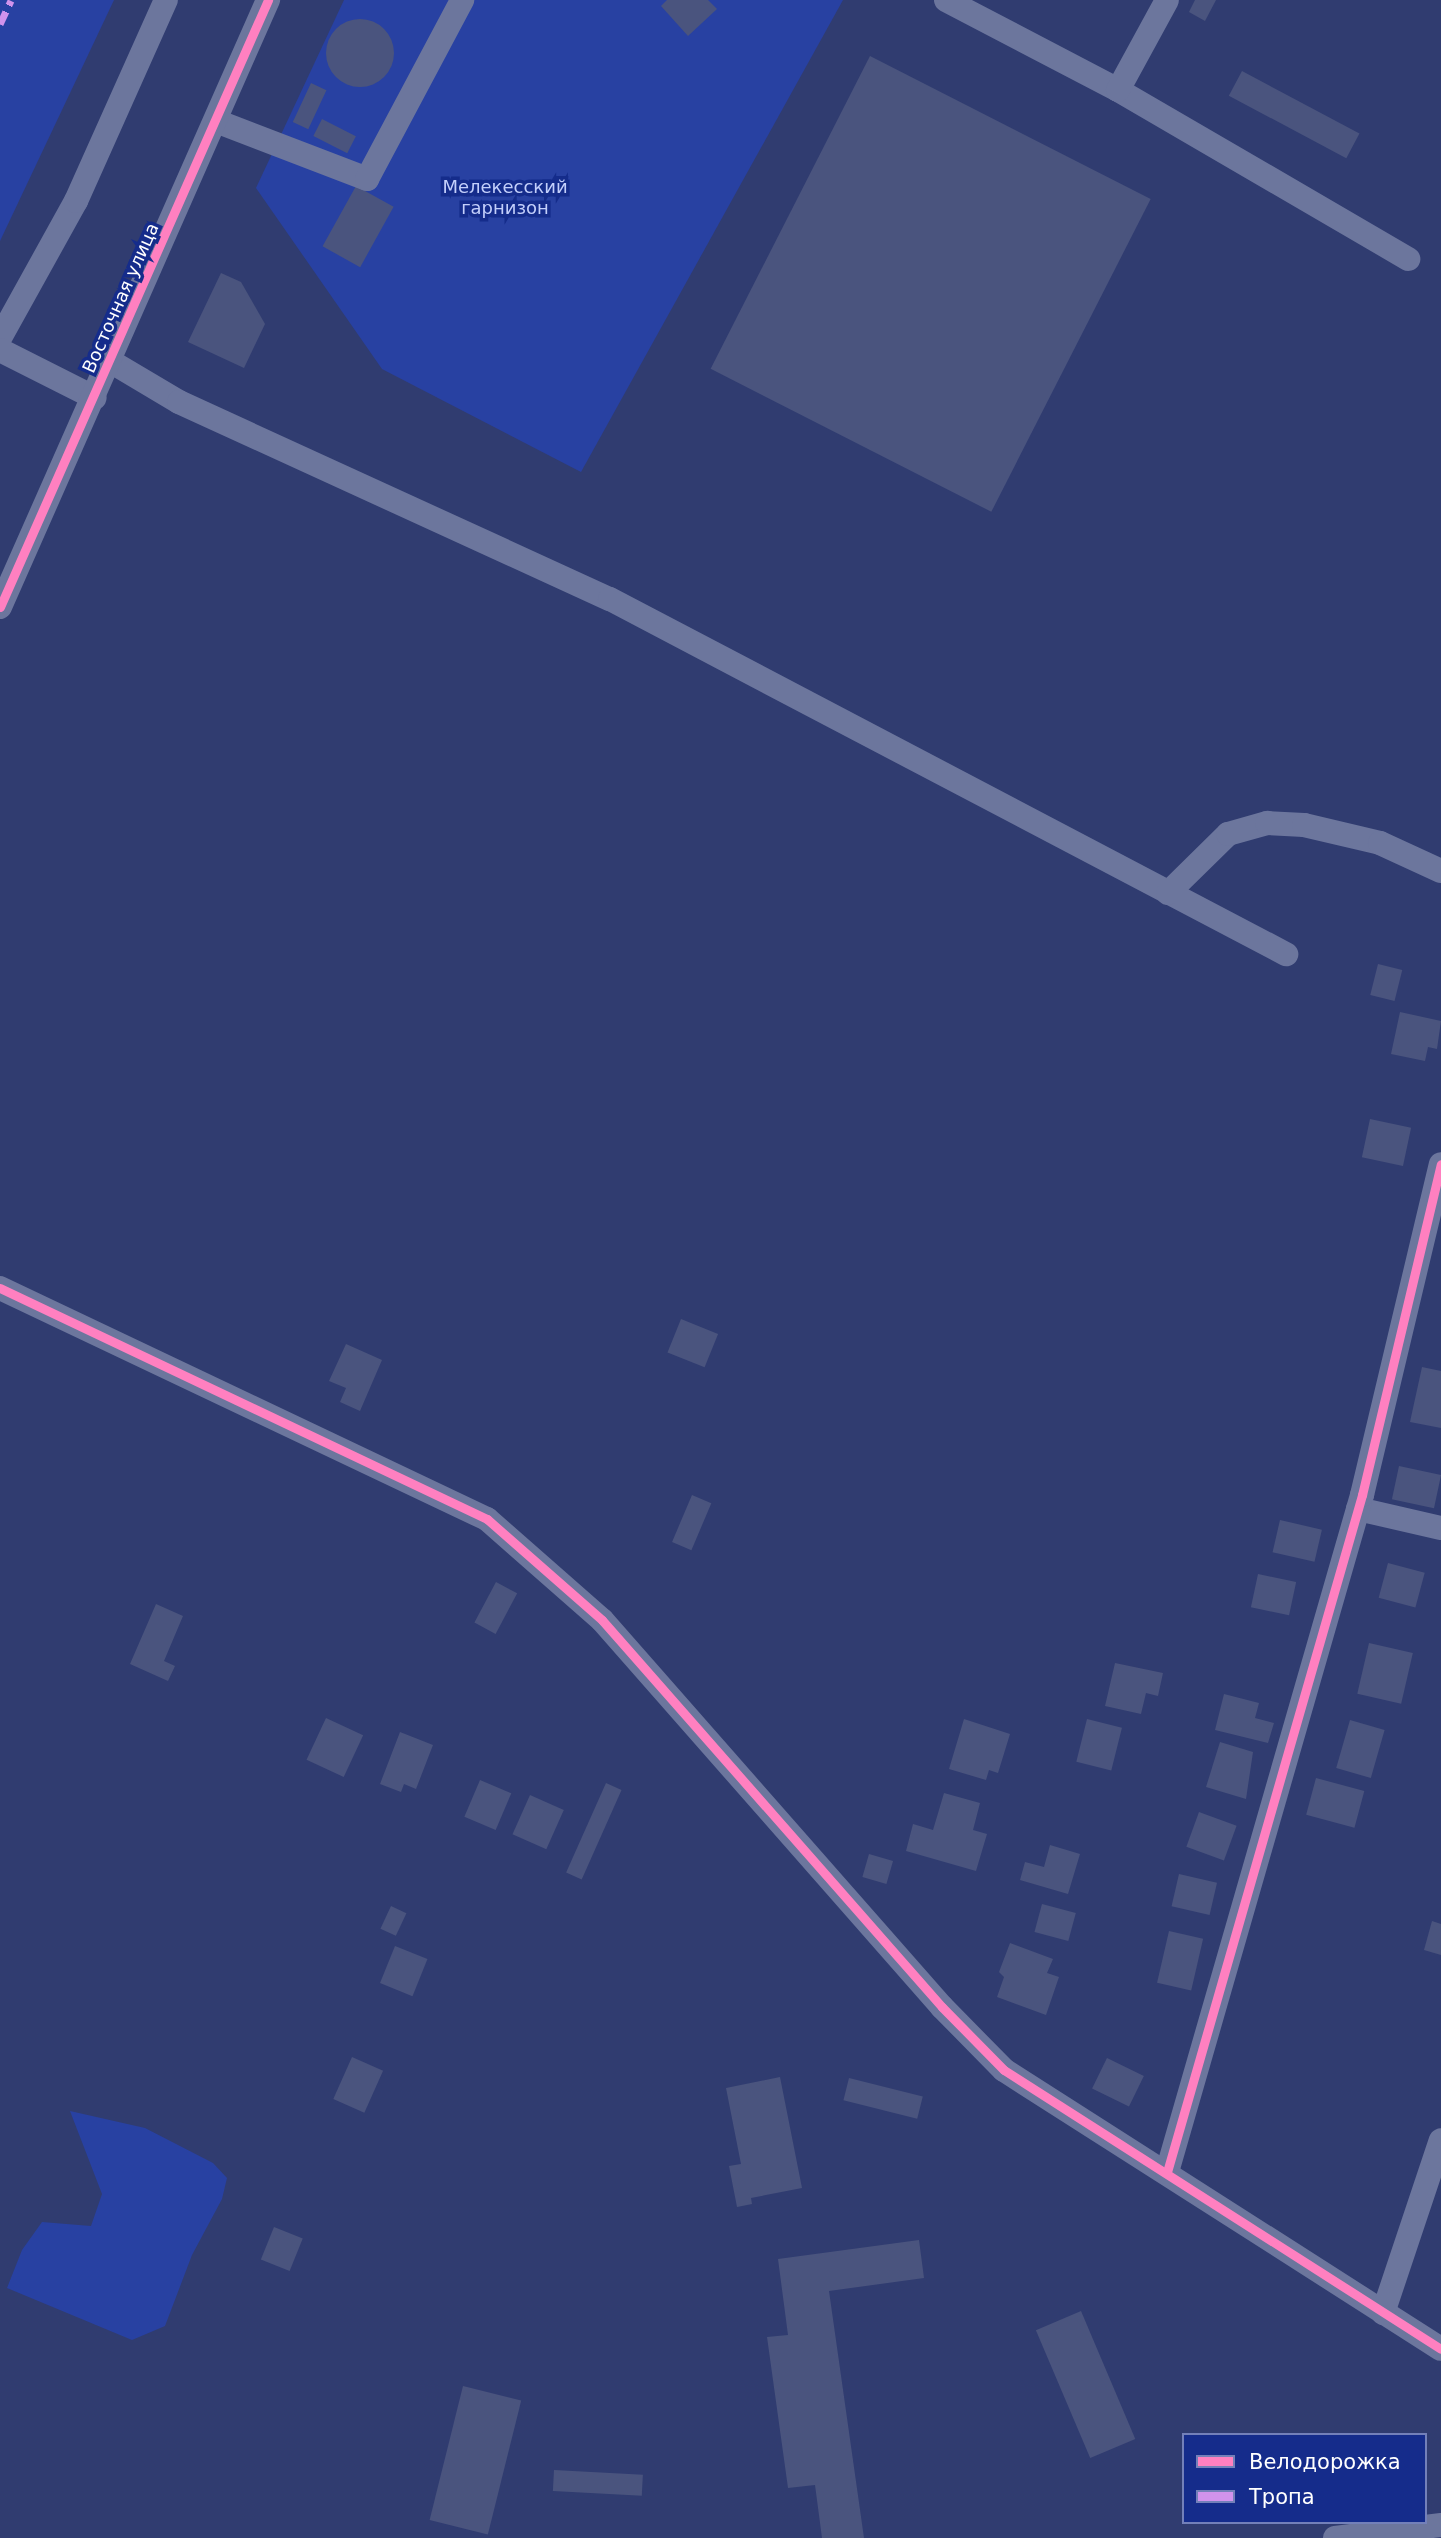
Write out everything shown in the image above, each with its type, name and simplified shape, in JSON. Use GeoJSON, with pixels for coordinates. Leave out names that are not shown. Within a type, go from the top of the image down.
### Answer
{"type":"FeatureCollection","features":[{"type":"Feature","properties":{"kind":"street"},"geometry":{"type":"LineString","coordinates":[[0,338],[76,201],[166,0]]}},
{"type":"Feature","properties":{"kind":"street","name":"Восточная улица"},"geometry":{"type":"LineString","coordinates":[[0,607],[268,0]]}},
{"type":"Feature","properties":{"kind":"street"},"geometry":{"type":"LineString","coordinates":[[216,121],[366,179],[462,0]]}},
{"type":"Feature","properties":{"kind":"street"},"geometry":{"type":"LineString","coordinates":[[946,0],[1118,90],[1408,259]]}},
{"type":"Feature","properties":{"kind":"street"},"geometry":{"type":"LineString","coordinates":[[1118,90],[1167,0]]}},
{"type":"Feature","properties":{"kind":"street"},"geometry":{"type":"LineString","coordinates":[[0,351],[94,398]]}},
{"type":"Feature","properties":{"kind":"street"},"geometry":{"type":"LineString","coordinates":[[110,361],[179,402],[610,600],[1286,954]]}},
{"type":"Feature","properties":{"kind":"street"},"geometry":{"type":"LineString","coordinates":[[1168,892],[1228,834],[1267,824],[1304,825],[1380,843],[1441,871]]}},
{"type":"Feature","properties":{"kind":"street"},"geometry":{"type":"LineString","coordinates":[[1167,2172],[1358,1509],[1441,1164]]}},
{"type":"Feature","properties":{"kind":"street"},"geometry":{"type":"LineString","coordinates":[[0,1288],[487,1519],[603,1620],[942,2007],[1004,2070],[1441,2349]]}},
{"type":"Feature","properties":{"kind":"street"},"geometry":{"type":"LineString","coordinates":[[1358,1509],[1441,1528]]}},
{"type":"Feature","properties":{"kind":"street"},"geometry":{"type":"LineString","coordinates":[[1383,2313],[1441,2140]]}},
{"type":"Feature","properties":{"kind":"street"},"geometry":{"type":"LineString","coordinates":[[1335,2538],[1441,2525]]}},
{"type":"Feature","properties":{"kind":"green space"},"geometry":{"type":"Polygon","coordinates":[[[0,0],[114,0],[0,241],[0,0]]]}},
{"type":"Feature","properties":{"kind":"green space","name":"Мелекесский гарнизон"},"geometry":{"type":"Polygon","coordinates":[[[344,0],[843,0],[581,472],[382,369],[256,188],[344,0]]]}},
{"type":"Feature","properties":{"kind":"green space"},"geometry":{"type":"Polygon","coordinates":[[[70,2111],[145,2128],[213,2163],[227,2178],[222,2199],[192,2255],[165,2326],[132,2340],[7,2288],[22,2250],[42,2222],[91,2226],[102,2194],[70,2111]]]}},
{"type":"Feature","properties":{"kind":"building"},"geometry":{"type":"Polygon","coordinates":[[[667,0],[708,0],[717,9],[688,36],[661,6],[667,0]]]}},
{"type":"Feature","properties":{"kind":"building"},"geometry":{"type":"Polygon","coordinates":[[[1195,0],[1216,0],[1205,21],[1189,12],[1195,0]]]}},
{"type":"Feature","properties":{"kind":"building"},"geometry":{"type":"Polygon","coordinates":[[[360,19],[373,22],[384,29],[391,40],[394,53],[391,66],[384,77],[373,84],[360,87],[347,84],[336,77],[329,66],[326,53],[329,40],[336,29],[347,22],[360,19]]]}},
{"type":"Feature","properties":{"kind":"building"},"geometry":{"type":"Polygon","coordinates":[[[870,56],[1151,199],[991,512],[711,369],[870,56]]]}},
{"type":"Feature","properties":{"kind":"building"},"geometry":{"type":"Polygon","coordinates":[[[1242,71],[1359,133],[1346,158],[1229,96],[1242,71]]]}},
{"type":"Feature","properties":{"kind":"building"},"geometry":{"type":"Polygon","coordinates":[[[311,83],[326,90],[308,129],[293,122],[311,83]]]}},
{"type":"Feature","properties":{"kind":"building"},"geometry":{"type":"Polygon","coordinates":[[[322,119],[356,136],[347,153],[313,136],[322,119]]]}},
{"type":"Feature","properties":{"kind":"building"},"geometry":{"type":"Polygon","coordinates":[[[356,186],[394,207],[360,267],[323,246],[356,186]]]}},
{"type":"Feature","properties":{"kind":"building"},"geometry":{"type":"Polygon","coordinates":[[[221,273],[241,282],[265,324],[244,368],[188,342],[221,273]]]}},
{"type":"Feature","properties":{"kind":"building"},"geometry":{"type":"Polygon","coordinates":[[[1378,964],[1402,970],[1395,1001],[1370,995],[1378,964]]]}},
{"type":"Feature","properties":{"kind":"building"},"geometry":{"type":"Polygon","coordinates":[[[1400,1012],[1441,1021],[1437,1049],[1428,1047],[1425,1061],[1391,1054],[1400,1012]]]}},
{"type":"Feature","properties":{"kind":"building"},"geometry":{"type":"Polygon","coordinates":[[[1370,1119],[1411,1128],[1403,1166],[1362,1157],[1370,1119]]]}},
{"type":"Feature","properties":{"kind":"building"},"geometry":{"type":"Polygon","coordinates":[[[681,1319],[718,1334],[705,1367],[668,1352],[681,1319]]]}},
{"type":"Feature","properties":{"kind":"building"},"geometry":{"type":"Polygon","coordinates":[[[346,1344],[382,1360],[360,1411],[340,1402],[346,1388],[329,1381],[346,1344]]]}},
{"type":"Feature","properties":{"kind":"building"},"geometry":{"type":"Polygon","coordinates":[[[1422,1367],[1441,1371],[1441,1428],[1410,1422],[1422,1367]]]}},
{"type":"Feature","properties":{"kind":"building"},"geometry":{"type":"Polygon","coordinates":[[[1399,1466],[1441,1475],[1434,1508],[1392,1499],[1399,1466]]]}},
{"type":"Feature","properties":{"kind":"building"},"geometry":{"type":"Polygon","coordinates":[[[692,1495],[711,1503],[691,1550],[672,1542],[692,1495]]]}},
{"type":"Feature","properties":{"kind":"building"},"geometry":{"type":"Polygon","coordinates":[[[1280,1520],[1322,1530],[1314,1562],[1273,1552],[1280,1520]]]}},
{"type":"Feature","properties":{"kind":"building"},"geometry":{"type":"Polygon","coordinates":[[[1388,1563],[1425,1573],[1415,1608],[1379,1598],[1388,1563]]]}},
{"type":"Feature","properties":{"kind":"building"},"geometry":{"type":"Polygon","coordinates":[[[1258,1574],[1296,1582],[1289,1615],[1251,1607],[1258,1574]]]}},
{"type":"Feature","properties":{"kind":"building"},"geometry":{"type":"Polygon","coordinates":[[[496,1582],[517,1593],[496,1634],[474,1623],[496,1582]]]}},
{"type":"Feature","properties":{"kind":"building"},"geometry":{"type":"Polygon","coordinates":[[[156,1604],[183,1616],[164,1661],[175,1666],[168,1681],[130,1664],[156,1604]]]}},
{"type":"Feature","properties":{"kind":"building"},"geometry":{"type":"Polygon","coordinates":[[[1369,1643],[1413,1653],[1401,1704],[1357,1694],[1369,1643]]]}},
{"type":"Feature","properties":{"kind":"building"},"geometry":{"type":"Polygon","coordinates":[[[1115,1663],[1163,1673],[1158,1696],[1146,1693],[1141,1714],[1105,1706],[1115,1663]]]}},
{"type":"Feature","properties":{"kind":"building"},"geometry":{"type":"Polygon","coordinates":[[[1224,1694],[1259,1703],[1255,1718],[1274,1723],[1268,1743],[1215,1730],[1224,1694]]]}},
{"type":"Feature","properties":{"kind":"building"},"geometry":{"type":"Polygon","coordinates":[[[326,1718],[363,1735],[344,1777],[307,1760],[326,1718]]]}},
{"type":"Feature","properties":{"kind":"building"},"geometry":{"type":"Polygon","coordinates":[[[964,1719],[1010,1734],[998,1773],[989,1770],[986,1780],[949,1769],[964,1719]]]}},
{"type":"Feature","properties":{"kind":"building"},"geometry":{"type":"Polygon","coordinates":[[[1087,1719],[1122,1728],[1111,1770],[1076,1762],[1087,1719]]]}},
{"type":"Feature","properties":{"kind":"building"},"geometry":{"type":"Polygon","coordinates":[[[1350,1720],[1385,1730],[1371,1778],[1336,1768],[1350,1720]]]}},
{"type":"Feature","properties":{"kind":"building"},"geometry":{"type":"Polygon","coordinates":[[[400,1732],[433,1745],[416,1789],[404,1784],[401,1792],[380,1784],[400,1732]]]}},
{"type":"Feature","properties":{"kind":"building"},"geometry":{"type":"Polygon","coordinates":[[[1220,1742],[1253,1752],[1246,1799],[1206,1787],[1220,1742]]]}},
{"type":"Feature","properties":{"kind":"building"},"geometry":{"type":"Polygon","coordinates":[[[1316,1778],[1364,1791],[1354,1828],[1306,1815],[1316,1778]]]}},
{"type":"Feature","properties":{"kind":"building"},"geometry":{"type":"Polygon","coordinates":[[[480,1780],[511,1793],[496,1830],[464,1817],[480,1780]]]}},
{"type":"Feature","properties":{"kind":"building"},"geometry":{"type":"Polygon","coordinates":[[[606,1783],[622,1790],[582,1879],[566,1873],[606,1783]]]}},
{"type":"Feature","properties":{"kind":"building"},"geometry":{"type":"Polygon","coordinates":[[[944,1793],[980,1803],[973,1830],[987,1834],[976,1871],[906,1851],[913,1824],[933,1830],[944,1793]]]}},
{"type":"Feature","properties":{"kind":"building"},"geometry":{"type":"Polygon","coordinates":[[[530,1795],[564,1810],[546,1849],[513,1834],[530,1795]]]}},
{"type":"Feature","properties":{"kind":"building"},"geometry":{"type":"Polygon","coordinates":[[[1199,1812],[1237,1826],[1224,1860],[1186,1847],[1199,1812]]]}},
{"type":"Feature","properties":{"kind":"building"},"geometry":{"type":"Polygon","coordinates":[[[1050,1845],[1080,1854],[1068,1894],[1020,1880],[1025,1862],[1044,1867],[1050,1845]]]}},
{"type":"Feature","properties":{"kind":"building"},"geometry":{"type":"Polygon","coordinates":[[[869,1854],[893,1861],[886,1884],[862,1877],[869,1854]]]}},
{"type":"Feature","properties":{"kind":"building"},"geometry":{"type":"Polygon","coordinates":[[[1179,1874],[1217,1883],[1210,1915],[1172,1906],[1179,1874]]]}},
{"type":"Feature","properties":{"kind":"building"},"geometry":{"type":"Polygon","coordinates":[[[1042,1904],[1076,1913],[1068,1941],[1034,1932],[1042,1904]]]}},
{"type":"Feature","properties":{"kind":"building"},"geometry":{"type":"Polygon","coordinates":[[[391,1906],[406,1913],[396,1936],[380,1929],[391,1906]]]}},
{"type":"Feature","properties":{"kind":"building"},"geometry":{"type":"Polygon","coordinates":[[[1432,1921],[1441,1924],[1441,1955],[1424,1950],[1432,1921]]]}},
{"type":"Feature","properties":{"kind":"building"},"geometry":{"type":"Polygon","coordinates":[[[1169,1931],[1203,1939],[1191,1991],[1157,1983],[1169,1931]]]}},
{"type":"Feature","properties":{"kind":"building"},"geometry":{"type":"Polygon","coordinates":[[[1010,1943],[1053,1959],[1047,1973],[1059,1977],[1046,2015],[997,1997],[1004,1977],[999,1972],[1010,1943]]]}},
{"type":"Feature","properties":{"kind":"building"},"geometry":{"type":"Polygon","coordinates":[[[395,1946],[427,1959],[412,1996],[380,1983],[395,1946]]]}},
{"type":"Feature","properties":{"kind":"building"},"geometry":{"type":"Polygon","coordinates":[[[352,2057],[383,2071],[364,2113],[333,2099],[352,2057]]]}},
{"type":"Feature","properties":{"kind":"building"},"geometry":{"type":"Polygon","coordinates":[[[1107,2058],[1144,2076],[1129,2107],[1092,2089],[1107,2058]]]}},
{"type":"Feature","properties":{"kind":"building"},"geometry":{"type":"Polygon","coordinates":[[[780,2077],[802,2188],[751,2198],[752,2204],[737,2207],[729,2166],[741,2164],[726,2088],[780,2077]]]}},
{"type":"Feature","properties":{"kind":"building"},"geometry":{"type":"Polygon","coordinates":[[[849,2078],[923,2096],[917,2119],[843,2100],[849,2078]]]}},
{"type":"Feature","properties":{"kind":"building"},"geometry":{"type":"Polygon","coordinates":[[[274,2227],[303,2239],[290,2271],[261,2259],[274,2227]]]}},
{"type":"Feature","properties":{"kind":"building"},"geometry":{"type":"Polygon","coordinates":[[[919,2240],[924,2278],[829,2291],[864,2538],[822,2538],[815,2485],[788,2488],[767,2337],[788,2335],[778,2259],[919,2240]]]}},
{"type":"Feature","properties":{"kind":"building"},"geometry":{"type":"Polygon","coordinates":[[[1081,2311],[1135,2439],[1090,2458],[1036,2330],[1081,2311]]]}},
{"type":"Feature","properties":{"kind":"building"},"geometry":{"type":"Polygon","coordinates":[[[463,2386],[521,2401],[488,2534],[430,2520],[463,2386]]]}},
{"type":"Feature","properties":{"kind":"building"},"geometry":{"type":"Polygon","coordinates":[[[554,2470],[643,2475],[642,2496],[553,2491],[554,2470]]]}},
{"type":"Feature","properties":{"kind":"marked path"},"geometry":{"type":"LineString","coordinates":[[0,24],[11,0]]}},
{"type":"Feature","properties":{"kind":"cycle path"},"geometry":{"type":"LineString","coordinates":[[0,607],[268,0]]}},
{"type":"Feature","properties":{"kind":"cycle path"},"geometry":{"type":"LineString","coordinates":[[1167,2172],[1362,1495],[1441,1164]]}},
{"type":"Feature","properties":{"kind":"cycle path"},"geometry":{"type":"LineString","coordinates":[[0,1288],[487,1519],[602,1620],[942,2007],[1004,2070],[1441,2349]]}}]}
